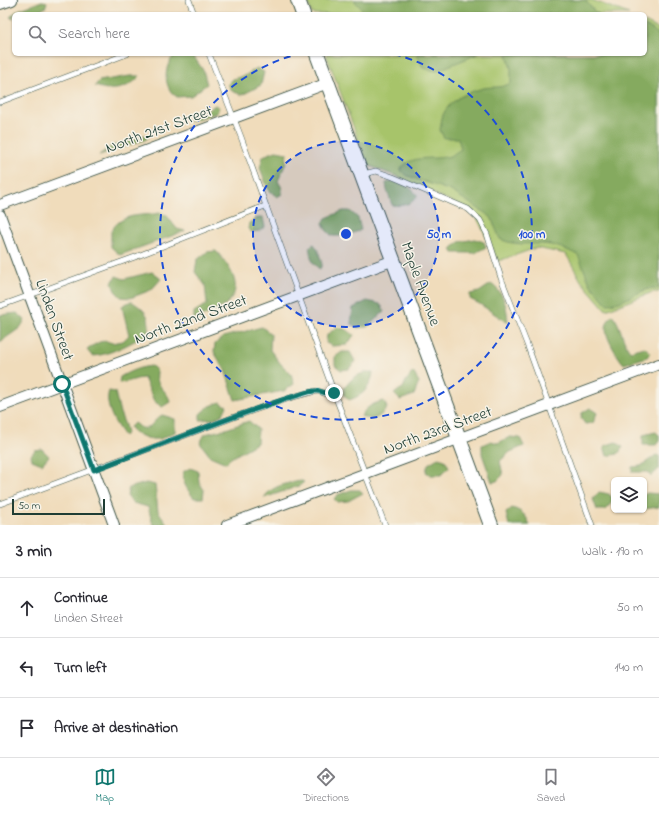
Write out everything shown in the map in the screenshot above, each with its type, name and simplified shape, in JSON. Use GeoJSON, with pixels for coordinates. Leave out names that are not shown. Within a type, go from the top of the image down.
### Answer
{"type":"FeatureCollection","features":[{"type":"Feature","properties":{"kind":"main road"},"geometry":{"type":"LineString","coordinates":[[298,0],[302,12]]}},
{"type":"Feature","properties":{"kind":"main road","name":"Maple Avenue"},"geometry":{"type":"LineString","coordinates":[[319,56],[492,525]]}},
{"type":"Feature","properties":{"kind":"street"},"geometry":{"type":"LineString","coordinates":[[0,4],[12,0]]}},
{"type":"Feature","properties":{"kind":"street","name":"North 21st Street"},"geometry":{"type":"LineString","coordinates":[[0,204],[328,83]]}},
{"type":"Feature","properties":{"kind":"street","name":"Linden Street"},"geometry":{"type":"LineString","coordinates":[[0,215],[114,525]]}},
{"type":"Feature","properties":{"kind":"street","name":"North 22nd Street"},"geometry":{"type":"LineString","coordinates":[[0,407],[394,260]]}},
{"type":"Feature","properties":{"kind":"street","name":"North 23rd Street"},"geometry":{"type":"LineString","coordinates":[[227,525],[659,364]]}},
{"type":"Feature","properties":{"kind":"lane"},"geometry":{"type":"LineString","coordinates":[[189,0],[193,12]]}},
{"type":"Feature","properties":{"kind":"lane"},"geometry":{"type":"LineString","coordinates":[[0,102],[122,56]]}},
{"type":"Feature","properties":{"kind":"lane"},"geometry":{"type":"LineString","coordinates":[[210,56],[334,393],[385,525]]}},
{"type":"Feature","properties":{"kind":"lane"},"geometry":{"type":"LineString","coordinates":[[362,175],[376,171],[393,176],[468,209],[480,220],[487,234],[501,278],[592,525]]}},
{"type":"Feature","properties":{"kind":"lane"},"geometry":{"type":"LineString","coordinates":[[0,306],[135,257],[265,206]]}},
{"type":"Feature","properties":{"kind":"lane"},"geometry":{"type":"LineString","coordinates":[[0,504],[292,397],[318,391],[329,394],[334,393]]}},
{"type":"Feature","properties":{"kind":"green space"},"geometry":{"type":"Polygon","coordinates":[[[307,0],[592,0],[624,12],[311,12],[307,0]]]}},
{"type":"Feature","properties":{"kind":"green space"},"geometry":{"type":"Polygon","coordinates":[[[354,0],[585,0],[595,12],[364,12],[354,0]]]}},
{"type":"Feature","properties":{"kind":"green space"},"geometry":{"type":"Polygon","coordinates":[[[42,1],[47,2],[45,8],[34,12],[16,12],[42,1]]]}},
{"type":"Feature","properties":{"kind":"green space"},"geometry":{"type":"Polygon","coordinates":[[[647,23],[659,29],[659,292],[653,292],[606,310],[581,281],[566,254],[536,248],[498,261],[474,212],[396,176],[370,166],[367,163],[327,56],[647,56],[647,23]]]}},
{"type":"Feature","properties":{"kind":"green space"},"geometry":{"type":"Polygon","coordinates":[[[647,27],[659,35],[659,288],[649,289],[619,302],[607,304],[590,284],[578,255],[551,245],[516,243],[500,239],[491,217],[451,191],[408,176],[400,170],[410,161],[423,158],[450,156],[461,149],[458,138],[444,138],[440,130],[443,115],[446,109],[455,100],[466,94],[484,88],[500,87],[511,83],[511,69],[508,56],[647,56],[647,27]]]}},
{"type":"Feature","properties":{"kind":"green space"},"geometry":{"type":"Polygon","coordinates":[[[193,56],[203,70],[207,84],[191,96],[177,97],[171,92],[166,76],[168,66],[173,57],[193,56]]]}},
{"type":"Feature","properties":{"kind":"green space"},"geometry":{"type":"Polygon","coordinates":[[[418,56],[473,56],[436,71],[423,68],[418,56]]]}},
{"type":"Feature","properties":{"kind":"green space"},"geometry":{"type":"Polygon","coordinates":[[[257,68],[264,72],[261,85],[242,95],[232,91],[228,84],[233,79],[246,75],[257,68]]]}},
{"type":"Feature","properties":{"kind":"green space"},"geometry":{"type":"Polygon","coordinates":[[[130,76],[140,76],[125,87],[107,89],[95,86],[99,81],[130,76]]]}},
{"type":"Feature","properties":{"kind":"green space"},"geometry":{"type":"Polygon","coordinates":[[[215,105],[219,107],[217,113],[189,121],[190,116],[206,111],[215,105]]]}},
{"type":"Feature","properties":{"kind":"green space"},"geometry":{"type":"Polygon","coordinates":[[[147,135],[149,137],[145,140],[99,155],[112,146],[147,135]]]}},
{"type":"Feature","properties":{"kind":"green space"},"geometry":{"type":"Polygon","coordinates":[[[276,151],[287,153],[286,163],[278,181],[282,188],[282,194],[277,197],[268,189],[260,168],[263,156],[276,151]]]}},
{"type":"Feature","properties":{"kind":"green space"},"geometry":{"type":"Polygon","coordinates":[[[394,181],[407,186],[418,196],[413,201],[406,204],[399,206],[392,205],[386,183],[394,181]]]}},
{"type":"Feature","properties":{"kind":"green space"},"geometry":{"type":"Polygon","coordinates":[[[343,211],[350,211],[358,218],[361,230],[345,236],[332,236],[326,230],[323,223],[326,218],[343,211]]]}},
{"type":"Feature","properties":{"kind":"green space"},"geometry":{"type":"Polygon","coordinates":[[[159,213],[167,216],[177,229],[185,231],[120,255],[111,247],[111,231],[123,219],[133,216],[159,213]]]}},
{"type":"Feature","properties":{"kind":"green space"},"geometry":{"type":"Polygon","coordinates":[[[257,218],[263,218],[265,227],[259,231],[251,232],[248,229],[249,223],[257,218]]]}},
{"type":"Feature","properties":{"kind":"green space"},"geometry":{"type":"Polygon","coordinates":[[[475,239],[484,242],[486,247],[475,253],[453,253],[451,249],[459,242],[475,239]]]}},
{"type":"Feature","properties":{"kind":"green space"},"geometry":{"type":"Polygon","coordinates":[[[314,244],[318,250],[322,264],[320,269],[315,265],[311,257],[309,247],[314,244]]]}},
{"type":"Feature","properties":{"kind":"green space"},"geometry":{"type":"Polygon","coordinates":[[[216,251],[233,275],[235,285],[234,294],[221,308],[194,319],[194,312],[207,304],[205,285],[195,272],[197,260],[207,252],[216,251]]]}},
{"type":"Feature","properties":{"kind":"green space"},"geometry":{"type":"Polygon","coordinates":[[[152,272],[161,279],[151,290],[130,298],[121,297],[115,291],[112,283],[116,276],[124,279],[152,272]]]}},
{"type":"Feature","properties":{"kind":"green space"},"geometry":{"type":"Polygon","coordinates":[[[491,284],[499,291],[504,300],[508,322],[470,299],[470,294],[479,292],[491,284]]]}},
{"type":"Feature","properties":{"kind":"green space"},"geometry":{"type":"Polygon","coordinates":[[[131,301],[140,307],[148,317],[148,333],[106,354],[92,356],[87,350],[96,344],[102,341],[112,343],[123,341],[129,335],[122,306],[131,301]]]}},
{"type":"Feature","properties":{"kind":"green space"},"geometry":{"type":"Polygon","coordinates":[[[367,301],[380,304],[385,311],[367,327],[357,328],[351,323],[353,308],[367,301]]]}},
{"type":"Feature","properties":{"kind":"green space"},"geometry":{"type":"Polygon","coordinates":[[[17,313],[25,320],[20,328],[0,342],[0,315],[17,313]]]}},
{"type":"Feature","properties":{"kind":"green space"},"geometry":{"type":"Polygon","coordinates":[[[613,315],[630,351],[645,347],[651,353],[647,357],[624,364],[613,348],[606,329],[607,323],[613,315]]]}},
{"type":"Feature","properties":{"kind":"green space"},"geometry":{"type":"Polygon","coordinates":[[[262,327],[271,334],[270,350],[291,374],[294,384],[284,391],[235,400],[225,370],[214,352],[215,344],[223,337],[262,327]]]}},
{"type":"Feature","properties":{"kind":"green space"},"geometry":{"type":"Polygon","coordinates":[[[337,327],[347,330],[354,335],[347,345],[332,346],[326,343],[327,335],[337,327]]]}},
{"type":"Feature","properties":{"kind":"green space"},"geometry":{"type":"Polygon","coordinates":[[[342,352],[350,352],[355,361],[349,369],[341,370],[335,365],[335,357],[342,352]]]}},
{"type":"Feature","properties":{"kind":"green space"},"geometry":{"type":"Polygon","coordinates":[[[152,366],[157,371],[157,381],[159,385],[167,394],[170,402],[162,407],[154,401],[144,378],[119,383],[120,377],[139,368],[152,366]]]}},
{"type":"Feature","properties":{"kind":"green space"},"geometry":{"type":"Polygon","coordinates":[[[366,372],[373,372],[366,390],[349,400],[344,395],[344,388],[354,377],[366,372]]]}},
{"type":"Feature","properties":{"kind":"green space"},"geometry":{"type":"Polygon","coordinates":[[[413,372],[419,382],[414,395],[400,400],[394,394],[403,388],[413,372]]]}},
{"type":"Feature","properties":{"kind":"green space"},"geometry":{"type":"Polygon","coordinates":[[[109,391],[115,392],[127,433],[124,436],[117,426],[109,408],[109,391]]]}},
{"type":"Feature","properties":{"kind":"green space"},"geometry":{"type":"Polygon","coordinates":[[[384,401],[387,408],[379,417],[369,419],[361,416],[371,406],[384,401]]]}},
{"type":"Feature","properties":{"kind":"green space"},"geometry":{"type":"Polygon","coordinates":[[[220,402],[227,406],[223,414],[214,419],[200,420],[200,414],[208,407],[220,402]]]}},
{"type":"Feature","properties":{"kind":"green space"},"geometry":{"type":"Polygon","coordinates":[[[590,408],[597,413],[593,423],[585,424],[581,418],[582,413],[590,408]]]}},
{"type":"Feature","properties":{"kind":"green space"},"geometry":{"type":"Polygon","coordinates":[[[162,415],[175,419],[175,432],[160,439],[150,439],[134,433],[130,427],[134,423],[139,427],[147,428],[162,415]]]}},
{"type":"Feature","properties":{"kind":"green space"},"geometry":{"type":"Polygon","coordinates":[[[249,421],[258,429],[257,443],[231,458],[226,463],[210,456],[200,443],[205,434],[249,421]]]}},
{"type":"Feature","properties":{"kind":"green space"},"geometry":{"type":"Polygon","coordinates":[[[656,432],[659,435],[659,441],[656,445],[643,445],[643,435],[656,432]]]}},
{"type":"Feature","properties":{"kind":"green space"},"geometry":{"type":"Polygon","coordinates":[[[510,437],[520,438],[524,446],[510,452],[500,461],[503,475],[497,481],[492,482],[482,454],[482,445],[491,441],[498,443],[510,437]]]}},
{"type":"Feature","properties":{"kind":"green space"},"geometry":{"type":"Polygon","coordinates":[[[616,442],[623,447],[618,454],[607,456],[604,446],[616,442]]]}},
{"type":"Feature","properties":{"kind":"green space"},"geometry":{"type":"Polygon","coordinates":[[[42,449],[49,456],[42,464],[32,460],[31,455],[35,450],[42,449]]]}},
{"type":"Feature","properties":{"kind":"green space"},"geometry":{"type":"Polygon","coordinates":[[[656,455],[659,456],[659,469],[651,476],[647,472],[632,472],[632,467],[641,466],[656,455]]]}},
{"type":"Feature","properties":{"kind":"green space"},"geometry":{"type":"Polygon","coordinates":[[[438,458],[445,460],[449,467],[441,475],[431,475],[426,472],[428,464],[438,458]]]}},
{"type":"Feature","properties":{"kind":"green space"},"geometry":{"type":"Polygon","coordinates":[[[190,468],[198,471],[199,482],[204,490],[203,498],[194,498],[186,486],[183,479],[183,472],[190,468]]]}},
{"type":"Feature","properties":{"kind":"green space"},"geometry":{"type":"Polygon","coordinates":[[[292,482],[304,482],[299,486],[264,498],[271,490],[275,488],[292,482]]]}},
{"type":"Feature","properties":{"kind":"green space"},"geometry":{"type":"Polygon","coordinates":[[[146,483],[155,485],[158,511],[168,525],[153,525],[148,507],[133,503],[127,496],[129,488],[146,483]]]}},
{"type":"Feature","properties":{"kind":"green space"},"geometry":{"type":"Polygon","coordinates":[[[351,490],[360,490],[363,493],[348,501],[337,502],[334,499],[337,495],[351,490]]]}},
{"type":"Feature","properties":{"kind":"green space"},"geometry":{"type":"Polygon","coordinates":[[[599,492],[609,494],[611,496],[611,503],[605,510],[597,510],[593,499],[599,492]]]}},
{"type":"Feature","properties":{"kind":"green space"},"geometry":{"type":"Polygon","coordinates":[[[647,493],[659,494],[659,507],[647,509],[647,493]]]}},
{"type":"Feature","properties":{"kind":"green space"},"geometry":{"type":"Polygon","coordinates":[[[512,508],[523,514],[530,525],[509,525],[506,513],[512,508]]]}},
{"type":"Feature","properties":{"kind":"route"},"geometry":{"type":"LineString","coordinates":[[62,384],[94,470],[292,397],[318,391],[329,394],[334,393]]}}]}
